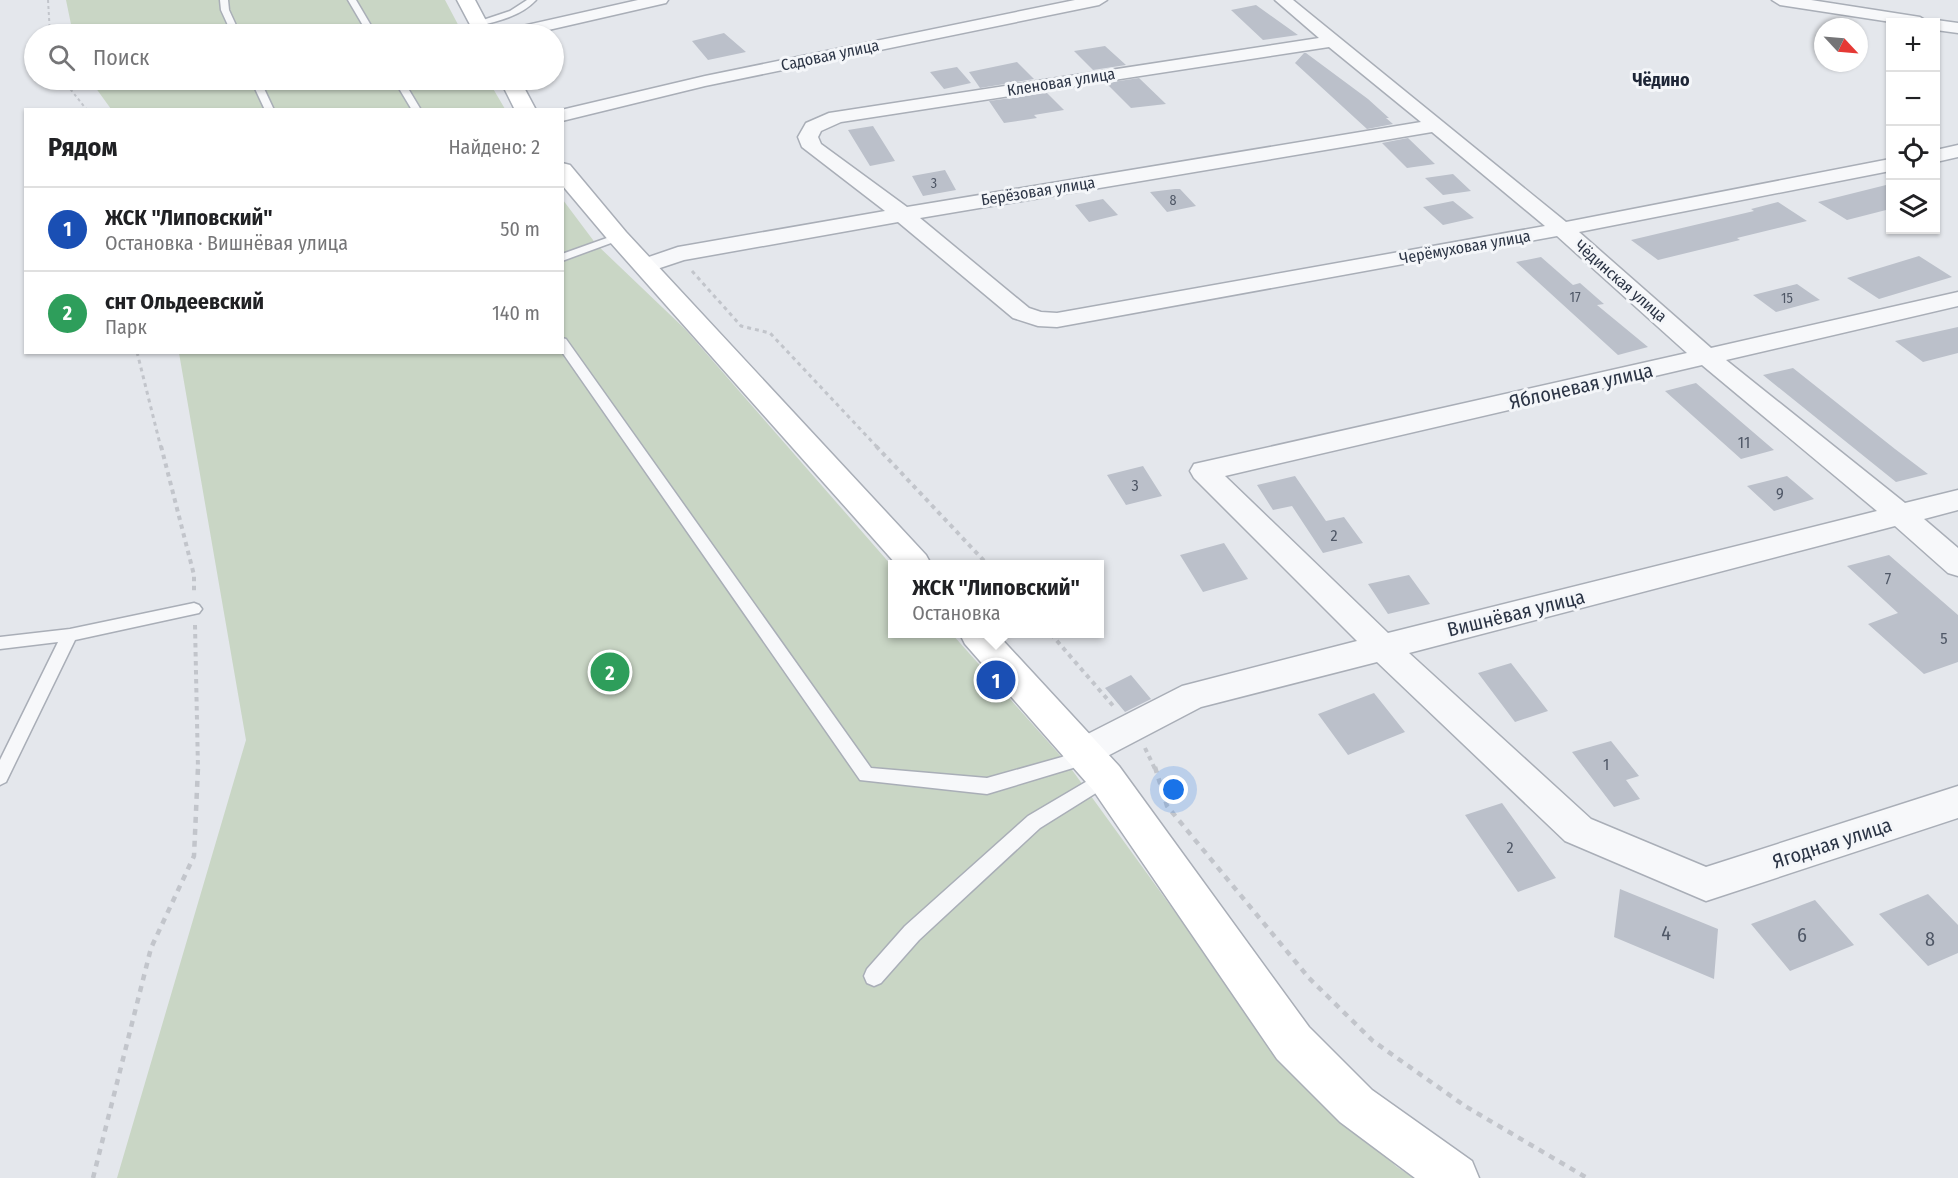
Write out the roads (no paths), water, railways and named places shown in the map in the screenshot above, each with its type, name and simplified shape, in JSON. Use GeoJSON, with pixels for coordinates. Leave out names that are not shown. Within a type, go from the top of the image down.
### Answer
{"type":"FeatureCollection","features":[{"type":"Feature","properties":{"kind":"street"},"geometry":{"type":"LineString","coordinates":[[466,0],[479,24]]}},
{"type":"Feature","properties":{"kind":"street"},"geometry":{"type":"LineString","coordinates":[[555,24],[660,0]]}},
{"type":"Feature","properties":{"kind":"street","name":"Садовая улица"},"geometry":{"type":"LineString","coordinates":[[564,115],[705,81],[1099,0]]}},
{"type":"Feature","properties":{"kind":"street","name":"Чёдинская улица"},"geometry":{"type":"LineString","coordinates":[[1283,0],[1562,229],[1708,358],[1902,516],[1958,565]]}},
{"type":"Feature","properties":{"kind":"street"},"geometry":{"type":"LineString","coordinates":[[1780,0],[1824,4],[1899,18]]}},
{"type":"Feature","properties":{"kind":"street"},"geometry":{"type":"LineString","coordinates":[[1940,26],[1958,28]]}},
{"type":"Feature","properties":{"kind":"street","name":"Кленовая улица"},"geometry":{"type":"LineString","coordinates":[[902,214],[812,147],[808,136],[813,127],[836,117],[1332,41]]}},
{"type":"Feature","properties":{"kind":"street"},"geometry":{"type":"LineString","coordinates":[[515,90],[525,108]]}},
{"type":"Feature","properties":{"kind":"street","name":"Берёзовая улица"},"geometry":{"type":"LineString","coordinates":[[645,266],[678,254],[902,214],[1434,126]]}},
{"type":"Feature","properties":{"kind":"street"},"geometry":{"type":"LineString","coordinates":[[1940,155],[1958,151]]}},
{"type":"Feature","properties":{"kind":"street","name":"Черёмуховая улица"},"geometry":{"type":"LineString","coordinates":[[902,214],[1021,313],[1038,319],[1057,320],[1562,229],[1886,166]]}},
{"type":"Feature","properties":{"kind":"street"},"geometry":{"type":"LineString","coordinates":[[564,172],[618,237],[911,560]]}},
{"type":"Feature","properties":{"kind":"street","name":"Яблоневая улица"},"geometry":{"type":"LineString","coordinates":[[1382,646],[1204,471],[1708,358],[1958,299]]}},
{"type":"Feature","properties":{"kind":"street","name":"Вишнёвая улица"},"geometry":{"type":"LineString","coordinates":[[1095,765],[1131,727],[1193,696],[1958,500]]}},
{"type":"Feature","properties":{"kind":"street"},"geometry":{"type":"LineString","coordinates":[[981,638],[1095,765],[1293,1043],[1356,1106],[1455,1178]]}},
{"type":"Feature","properties":{"kind":"street","name":"Ягодная улица"},"geometry":{"type":"LineString","coordinates":[[1382,646],[1578,831],[1706,884],[1958,802]]}},
{"type":"Feature","properties":{"kind":"lane"},"geometry":{"type":"LineString","coordinates":[[224,0],[225,10],[231,24]]}},
{"type":"Feature","properties":{"kind":"lane"},"geometry":{"type":"LineString","coordinates":[[352,0],[366,24]]}},
{"type":"Feature","properties":{"kind":"lane"},"geometry":{"type":"LineString","coordinates":[[492,24],[522,10],[532,0]]}},
{"type":"Feature","properties":{"kind":"lane"},"geometry":{"type":"LineString","coordinates":[[261,90],[269,108]]}},
{"type":"Feature","properties":{"kind":"lane"},"geometry":{"type":"LineString","coordinates":[[405,90],[416,108]]}},
{"type":"Feature","properties":{"kind":"lane"},"geometry":{"type":"LineString","coordinates":[[564,257],[618,237]]}},
{"type":"Feature","properties":{"kind":"lane"},"geometry":{"type":"LineString","coordinates":[[564,345],[866,775],[987,786],[1067,763],[1095,765]]}},
{"type":"Feature","properties":{"kind":"lane"},"geometry":{"type":"LineString","coordinates":[[0,643],[70,635],[194,609]]}},
{"type":"Feature","properties":{"kind":"lane"},"geometry":{"type":"LineString","coordinates":[[0,777],[70,635]]}},
{"type":"Feature","properties":{"kind":"lane"},"geometry":{"type":"LineString","coordinates":[[874,975],[912,933],[1095,765]]}},
{"type":"Feature","properties":{"kind":"place","name":"снт Ольдеевский"},"geometry":{"type":"Point","coordinates":[610,672]}},
{"type":"Feature","properties":{"kind":"place","name":"ЖСК \"Липовский\""},"geometry":{"type":"Point","coordinates":[996,680]}},
{"type":"Feature","properties":{"kind":"district","name":"Чёдино"},"geometry":{"type":"Point","coordinates":[1661,80]}}]}
